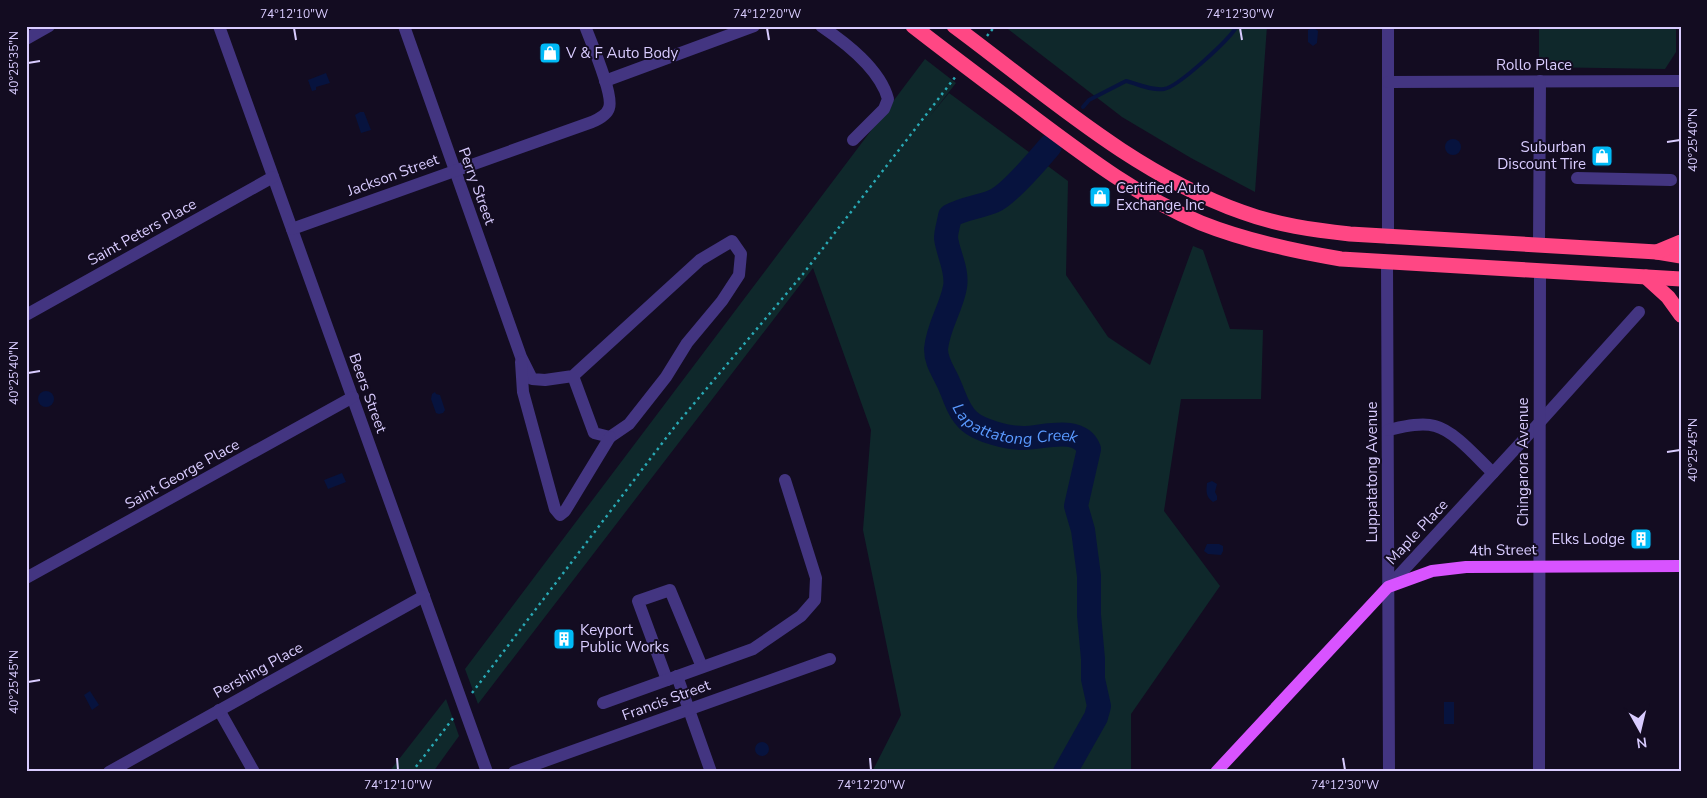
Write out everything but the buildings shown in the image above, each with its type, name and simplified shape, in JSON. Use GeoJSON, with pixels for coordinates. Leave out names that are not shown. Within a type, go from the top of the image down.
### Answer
{"type":"FeatureCollection","features":[{"type":"Feature","properties":{"kind":"highway"},"geometry":{"type":"LineString","coordinates":[[913,26],[1098,166],[1125,184],[1208,226],[1293,251],[1341,259],[1681,279]]}},
{"type":"Feature","properties":{"kind":"highway"},"geometry":{"type":"LineString","coordinates":[[954,26],[1122,152],[1155,172],[1200,195],[1243,212],[1302,228],[1388,238],[1539,244],[1658,252],[1681,256]]}},
{"type":"Feature","properties":{"kind":"highway"},"geometry":{"type":"LineString","coordinates":[[1658,252],[1681,242]]}},
{"type":"Feature","properties":{"kind":"highway"},"geometry":{"type":"LineString","coordinates":[[1646,277],[1668,296],[1681,315]]}},
{"type":"Feature","properties":{"kind":"main road","name":"4th Street"},"geometry":{"type":"LineString","coordinates":[[1388,587],[1432,571],[1466,567],[1681,566]]}},
{"type":"Feature","properties":{"kind":"main road","name":"Maple Place"},"geometry":{"type":"LineString","coordinates":[[1216,772],[1388,587]]}},
{"type":"Feature","properties":{"kind":"street"},"geometry":{"type":"LineString","coordinates":[[26,39],[49,26]]}},
{"type":"Feature","properties":{"kind":"street","name":"Beers Street"},"geometry":{"type":"LineString","coordinates":[[219,26],[487,772]]}},
{"type":"Feature","properties":{"kind":"street","name":"Perry Street"},"geometry":{"type":"LineString","coordinates":[[404,26],[521,357]]}},
{"type":"Feature","properties":{"kind":"street"},"geometry":{"type":"LineString","coordinates":[[585,26],[605,81],[754,26]]}},
{"type":"Feature","properties":{"kind":"street"},"geometry":{"type":"LineString","coordinates":[[822,26],[844,41],[870,68],[886,92],[888,99],[884,108],[853,140]]}},
{"type":"Feature","properties":{"kind":"street"},"geometry":{"type":"LineString","coordinates":[[1388,26],[1388,238]]}},
{"type":"Feature","properties":{"kind":"street","name":"Jackson Street"},"geometry":{"type":"LineString","coordinates":[[292,229],[598,120],[607,113],[610,104],[610,94],[605,81]]}},
{"type":"Feature","properties":{"kind":"street"},"geometry":{"type":"LineString","coordinates":[[1539,244],[1540,81]]}},
{"type":"Feature","properties":{"kind":"street","name":"Rollo Place"},"geometry":{"type":"LineString","coordinates":[[1388,82],[1681,81]]}},
{"type":"Feature","properties":{"kind":"street","name":"Saint Peters Place"},"geometry":{"type":"LineString","coordinates":[[26,315],[273,177]]}},
{"type":"Feature","properties":{"kind":"street"},"geometry":{"type":"LineString","coordinates":[[1577,178],[1671,180]]}},
{"type":"Feature","properties":{"kind":"street"},"geometry":{"type":"LineString","coordinates":[[732,241],[741,254],[739,275],[722,301],[687,343],[666,378],[629,424],[610,437],[565,511],[560,515],[555,509],[523,392],[521,357],[532,379],[544,380],[572,376],[700,260],[732,241]]}},
{"type":"Feature","properties":{"kind":"street","name":"Luppatatong Avenue"},"geometry":{"type":"LineString","coordinates":[[1387,263],[1389,772]]}},
{"type":"Feature","properties":{"kind":"street","name":"Chingarora Avenue"},"geometry":{"type":"LineString","coordinates":[[1540,272],[1540,772]]}},
{"type":"Feature","properties":{"kind":"street","name":"Maple Place"},"geometry":{"type":"LineString","coordinates":[[1388,587],[1639,312]]}},
{"type":"Feature","properties":{"kind":"street"},"geometry":{"type":"LineString","coordinates":[[572,376],[594,432],[610,437]]}},
{"type":"Feature","properties":{"kind":"street","name":"Saint George Place"},"geometry":{"type":"LineString","coordinates":[[26,578],[353,397]]}},
{"type":"Feature","properties":{"kind":"street"},"geometry":{"type":"LineString","coordinates":[[1388,430],[1418,425],[1434,425],[1447,431],[1493,473]]}},
{"type":"Feature","properties":{"kind":"street"},"geometry":{"type":"LineString","coordinates":[[603,703],[753,649],[801,616],[815,600],[816,578],[785,480]]}},
{"type":"Feature","properties":{"kind":"street"},"geometry":{"type":"LineString","coordinates":[[702,667],[670,590],[638,601],[672,678],[689,709],[711,772]]}},
{"type":"Feature","properties":{"kind":"street","name":"Pershing Place"},"geometry":{"type":"LineString","coordinates":[[109,772],[424,596]]}},
{"type":"Feature","properties":{"kind":"street","name":"Francis Street"},"geometry":{"type":"LineString","coordinates":[[514,772],[830,659]]}},
{"type":"Feature","properties":{"kind":"street"},"geometry":{"type":"LineString","coordinates":[[219,710],[254,772]]}},
{"type":"Feature","properties":{"kind":"path"},"geometry":{"type":"LineString","coordinates":[[992,31],[995,26]]}},
{"type":"Feature","properties":{"kind":"path"},"geometry":{"type":"LineString","coordinates":[[412,772],[676,425],[803,274],[951,83]]}},
{"type":"Feature","properties":{"kind":"green space"},"geometry":{"type":"Polygon","coordinates":[[[1004,26],[1267,26],[1255,192],[1191,158],[1122,117],[1004,26]]]}},
{"type":"Feature","properties":{"kind":"green space"},"geometry":{"type":"Polygon","coordinates":[[[1539,26],[1676,26],[1676,52],[1665,69],[1539,67],[1539,26]]]}},
{"type":"Feature","properties":{"kind":"green space"},"geometry":{"type":"Polygon","coordinates":[[[925,59],[956,83],[930,116],[949,93],[1068,181],[1066,275],[1108,337],[1150,365],[1193,246],[1203,250],[1230,329],[1263,330],[1261,399],[1181,399],[1164,511],[1220,586],[1131,714],[1132,772],[872,772],[901,715],[863,530],[871,430],[813,268],[478,704],[465,669],[925,59]]]}},
{"type":"Feature","properties":{"kind":"green space"},"geometry":{"type":"Polygon","coordinates":[[[446,699],[459,736],[433,772],[389,772],[446,699]]]}},
{"type":"Feature","properties":{"kind":"shaded area"},"geometry":{"type":"Polygon","coordinates":[[[1313,27],[1318,31],[1317,43],[1313,46],[1308,42],[1308,30],[1313,27]]]}},
{"type":"Feature","properties":{"kind":"shaded area"},"geometry":{"type":"Polygon","coordinates":[[[326,73],[330,83],[316,87],[316,90],[312,91],[308,80],[326,73]]]}},
{"type":"Feature","properties":{"kind":"shaded area"},"geometry":{"type":"Polygon","coordinates":[[[364,112],[371,130],[361,133],[355,115],[364,112]]]}},
{"type":"Feature","properties":{"kind":"shaded area"},"geometry":{"type":"Polygon","coordinates":[[[1453,139],[1461,147],[1453,155],[1445,147],[1453,139]]]}},
{"type":"Feature","properties":{"kind":"shaded area"},"geometry":{"type":"Polygon","coordinates":[[[46,391],[54,399],[46,407],[38,399],[46,391]]]}},
{"type":"Feature","properties":{"kind":"shaded area"},"geometry":{"type":"Polygon","coordinates":[[[435,392],[440,395],[445,410],[443,413],[436,413],[431,399],[432,394],[435,392]]]}},
{"type":"Feature","properties":{"kind":"shaded area"},"geometry":{"type":"Polygon","coordinates":[[[342,473],[346,482],[328,489],[324,480],[342,473]]]}},
{"type":"Feature","properties":{"kind":"shaded area"},"geometry":{"type":"Polygon","coordinates":[[[1212,481],[1217,484],[1215,492],[1217,500],[1213,502],[1207,492],[1207,483],[1212,481]]]}},
{"type":"Feature","properties":{"kind":"shaded area"},"geometry":{"type":"Polygon","coordinates":[[[1207,544],[1223,546],[1221,555],[1208,554],[1204,551],[1207,544]]]}},
{"type":"Feature","properties":{"kind":"shaded area"},"geometry":{"type":"Polygon","coordinates":[[[90,691],[99,705],[92,710],[84,695],[90,691]]]}},
{"type":"Feature","properties":{"kind":"shaded area"},"geometry":{"type":"Polygon","coordinates":[[[1444,702],[1454,702],[1454,724],[1444,724],[1444,702]]]}},
{"type":"Feature","properties":{"kind":"shaded area"},"geometry":{"type":"Polygon","coordinates":[[[759,742],[765,742],[769,749],[765,756],[759,756],[755,752],[755,746],[759,742]]]}},
{"type":"Feature","properties":{"kind":"waterway","name":"Lapattatong Creek"},"geometry":{"type":"LineString","coordinates":[[1083,107],[1089,100],[1126,81],[1155,89],[1164,89],[1171,86],[1203,62],[1225,41],[1237,26]]}},
{"type":"Feature","properties":{"kind":"waterway","name":"Lapattatong Creek"},"geometry":{"type":"LineString","coordinates":[[1050,146],[1023,176],[1000,197],[989,203],[950,216],[946,238],[956,281],[951,303],[939,333],[936,354],[959,408],[974,425],[994,433],[1017,438],[1060,434],[1069,435],[1077,437],[1089,449],[1076,506],[1083,530],[1089,576],[1089,615],[1093,679],[1099,706],[1096,717],[1065,772]]}},
{"type":"Feature","properties":{"kind":"place","name":"V & F Auto Body"},"geometry":{"type":"Point","coordinates":[550,53]}},
{"type":"Feature","properties":{"kind":"place","name":"Suburban Discount Tire"},"geometry":{"type":"Point","coordinates":[1602,156]}},
{"type":"Feature","properties":{"kind":"place","name":"Certified Auto Exchange Inc"},"geometry":{"type":"Point","coordinates":[1100,197]}},
{"type":"Feature","properties":{"kind":"place","name":"Elks Lodge"},"geometry":{"type":"Point","coordinates":[1641,539]}},
{"type":"Feature","properties":{"kind":"place","name":"Keyport Public Works"},"geometry":{"type":"Point","coordinates":[564,639]}}]}
